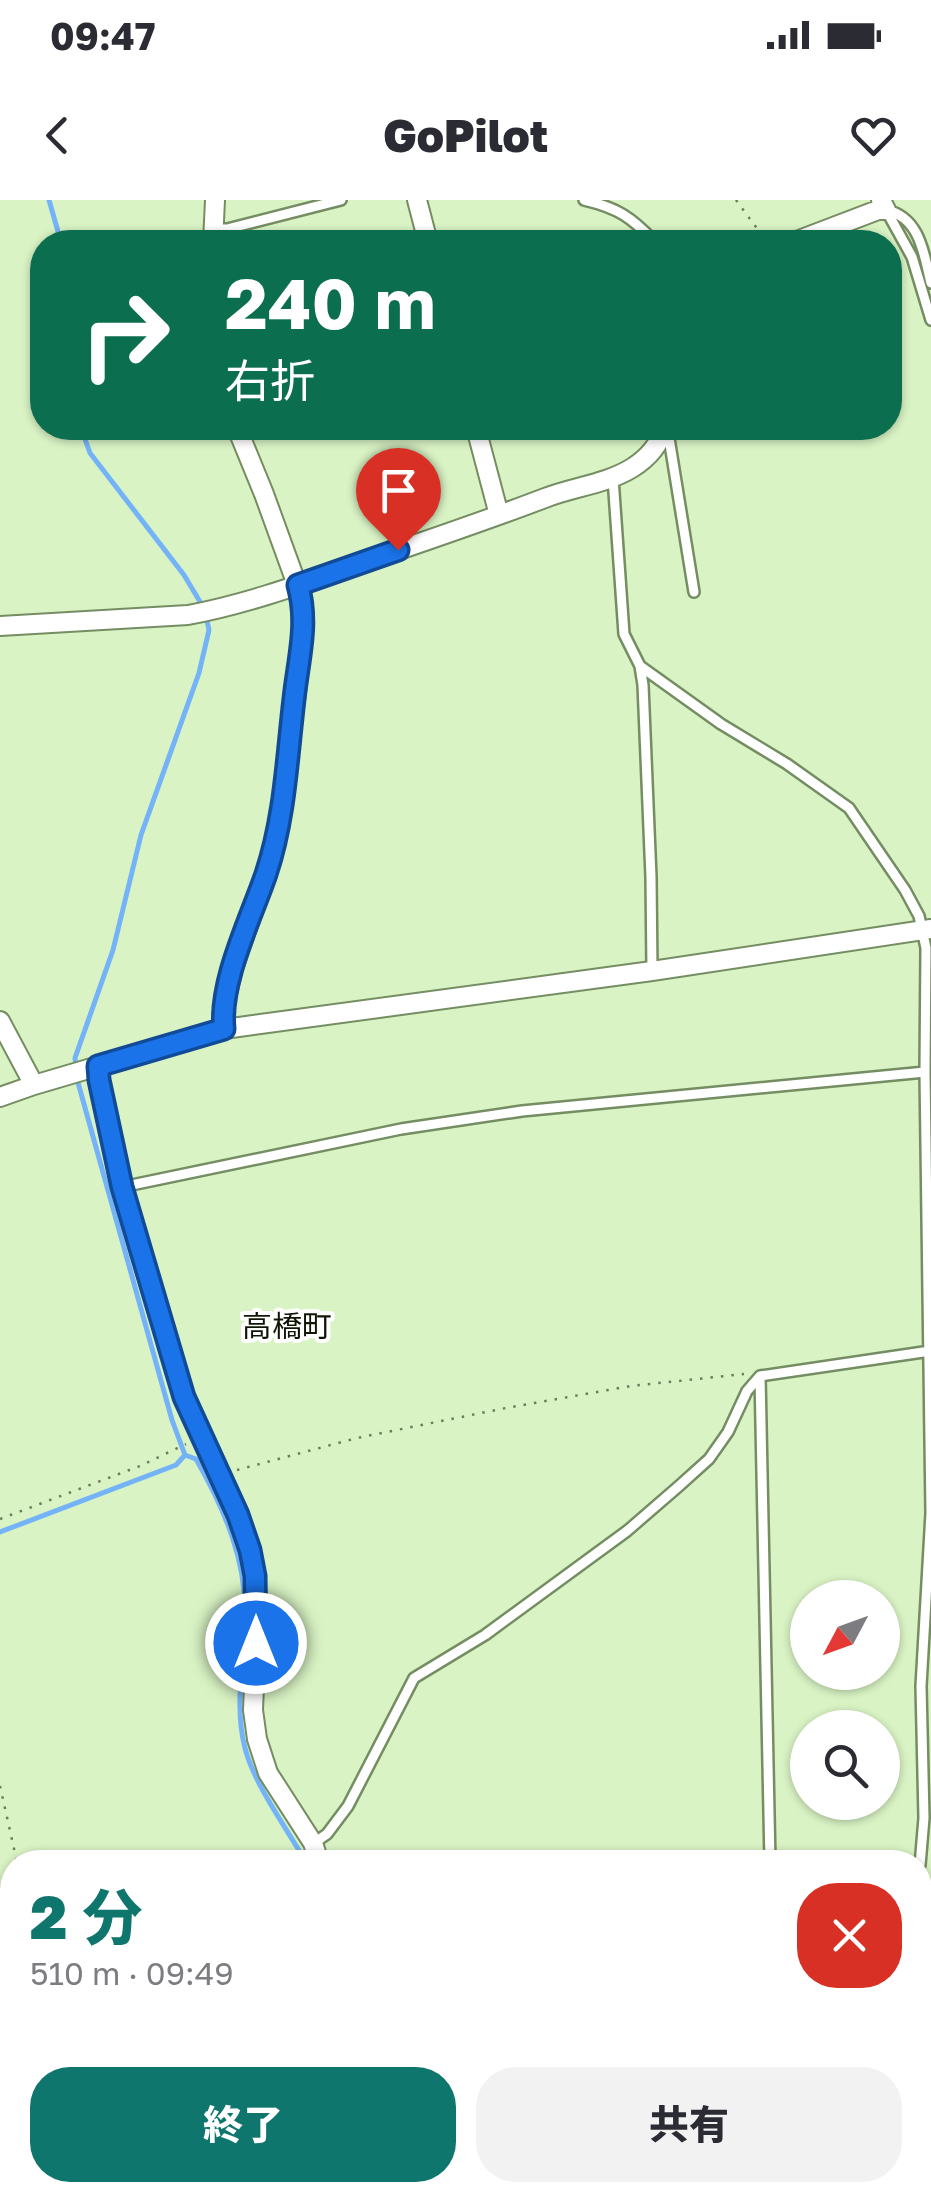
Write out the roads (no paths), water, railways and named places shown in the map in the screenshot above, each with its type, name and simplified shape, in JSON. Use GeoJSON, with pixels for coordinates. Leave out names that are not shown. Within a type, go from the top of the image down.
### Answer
{"type":"FeatureCollection","features":[{"type":"Feature","properties":{"kind":"street"},"geometry":{"type":"LineString","coordinates":[[214,200],[214,230]]}},
{"type":"Feature","properties":{"kind":"street"},"geometry":{"type":"LineString","coordinates":[[416,200],[425,230]]}},
{"type":"Feature","properties":{"kind":"street"},"geometry":{"type":"LineString","coordinates":[[826,230],[883,205]]}},
{"type":"Feature","properties":{"kind":"street"},"geometry":{"type":"LineString","coordinates":[[224,1029],[222,1014],[233,968],[267,871],[287,778],[303,636],[303,605],[298,585],[241,440]]}},
{"type":"Feature","properties":{"kind":"street"},"geometry":{"type":"LineString","coordinates":[[479,440],[499,515]]}},
{"type":"Feature","properties":{"kind":"street"},"geometry":{"type":"LineString","coordinates":[[0,626],[188,615],[213,610],[298,585],[570,488],[613,478],[654,451],[660,440]]}},
{"type":"Feature","properties":{"kind":"street"},"geometry":{"type":"LineString","coordinates":[[0,1097],[224,1029],[927,930]]}},
{"type":"Feature","properties":{"kind":"street"},"geometry":{"type":"LineString","coordinates":[[0,1021],[34,1084]]}},
{"type":"Feature","properties":{"kind":"street"},"geometry":{"type":"LineString","coordinates":[[92,1068],[99,1080],[122,1187],[184,1397],[250,1550],[257,1616],[253,1710],[256,1739],[268,1773],[315,1850]]}},
{"type":"Feature","properties":{"kind":"lane"},"geometry":{"type":"LineString","coordinates":[[225,230],[341,200]]}},
{"type":"Feature","properties":{"kind":"lane"},"geometry":{"type":"LineString","coordinates":[[584,200],[628,215],[643,230]]}},
{"type":"Feature","properties":{"kind":"lane"},"geometry":{"type":"LineString","coordinates":[[883,205],[909,221],[920,239],[931,283]]}},
{"type":"Feature","properties":{"kind":"lane"},"geometry":{"type":"LineString","coordinates":[[883,205],[897,230]]}},
{"type":"Feature","properties":{"kind":"lane"},"geometry":{"type":"LineString","coordinates":[[902,239],[912,257],[931,320]]}},
{"type":"Feature","properties":{"kind":"lane"},"geometry":{"type":"LineString","coordinates":[[668,440],[694,592]]}},
{"type":"Feature","properties":{"kind":"lane"},"geometry":{"type":"LineString","coordinates":[[613,478],[624,634],[640,666],[643,686],[652,971]]}},
{"type":"Feature","properties":{"kind":"lane"},"geometry":{"type":"LineString","coordinates":[[640,666],[848,808],[906,890],[927,930],[930,1528],[921,1686],[921,1850]]}},
{"type":"Feature","properties":{"kind":"lane"},"geometry":{"type":"LineString","coordinates":[[122,1187],[401,1129],[522,1111],[925,1072]]}},
{"type":"Feature","properties":{"kind":"lane"},"geometry":{"type":"LineString","coordinates":[[313,1844],[327,1834],[348,1806],[414,1678],[485,1635],[627,1531],[679,1486],[709,1459],[728,1432],[747,1391],[760,1376],[930,1351]]}},
{"type":"Feature","properties":{"kind":"lane"},"geometry":{"type":"LineString","coordinates":[[760,1376],[770,1850]]}},
{"type":"Feature","properties":{"kind":"waterway"},"geometry":{"type":"LineString","coordinates":[[49,200],[58,230]]}},
{"type":"Feature","properties":{"kind":"waterway"},"geometry":{"type":"LineString","coordinates":[[85,440],[90,453],[184,575],[202,605]]}},
{"type":"Feature","properties":{"kind":"waterway"},"geometry":{"type":"LineString","coordinates":[[76,1068],[75,1058],[113,950],[141,835],[199,673],[209,630],[206,616]]}},
{"type":"Feature","properties":{"kind":"waterway"},"geometry":{"type":"LineString","coordinates":[[77,1079],[172,1420],[185,1455],[196,1459],[216,1496],[238,1556],[245,1597],[240,1700],[249,1762],[299,1850]]}},
{"type":"Feature","properties":{"kind":"waterway"},"geometry":{"type":"LineString","coordinates":[[0,1532],[176,1465],[185,1455]]}},
{"type":"Feature","properties":{"kind":"district","name":"高橋町"},"geometry":{"type":"Point","coordinates":[287,1326]}}]}
